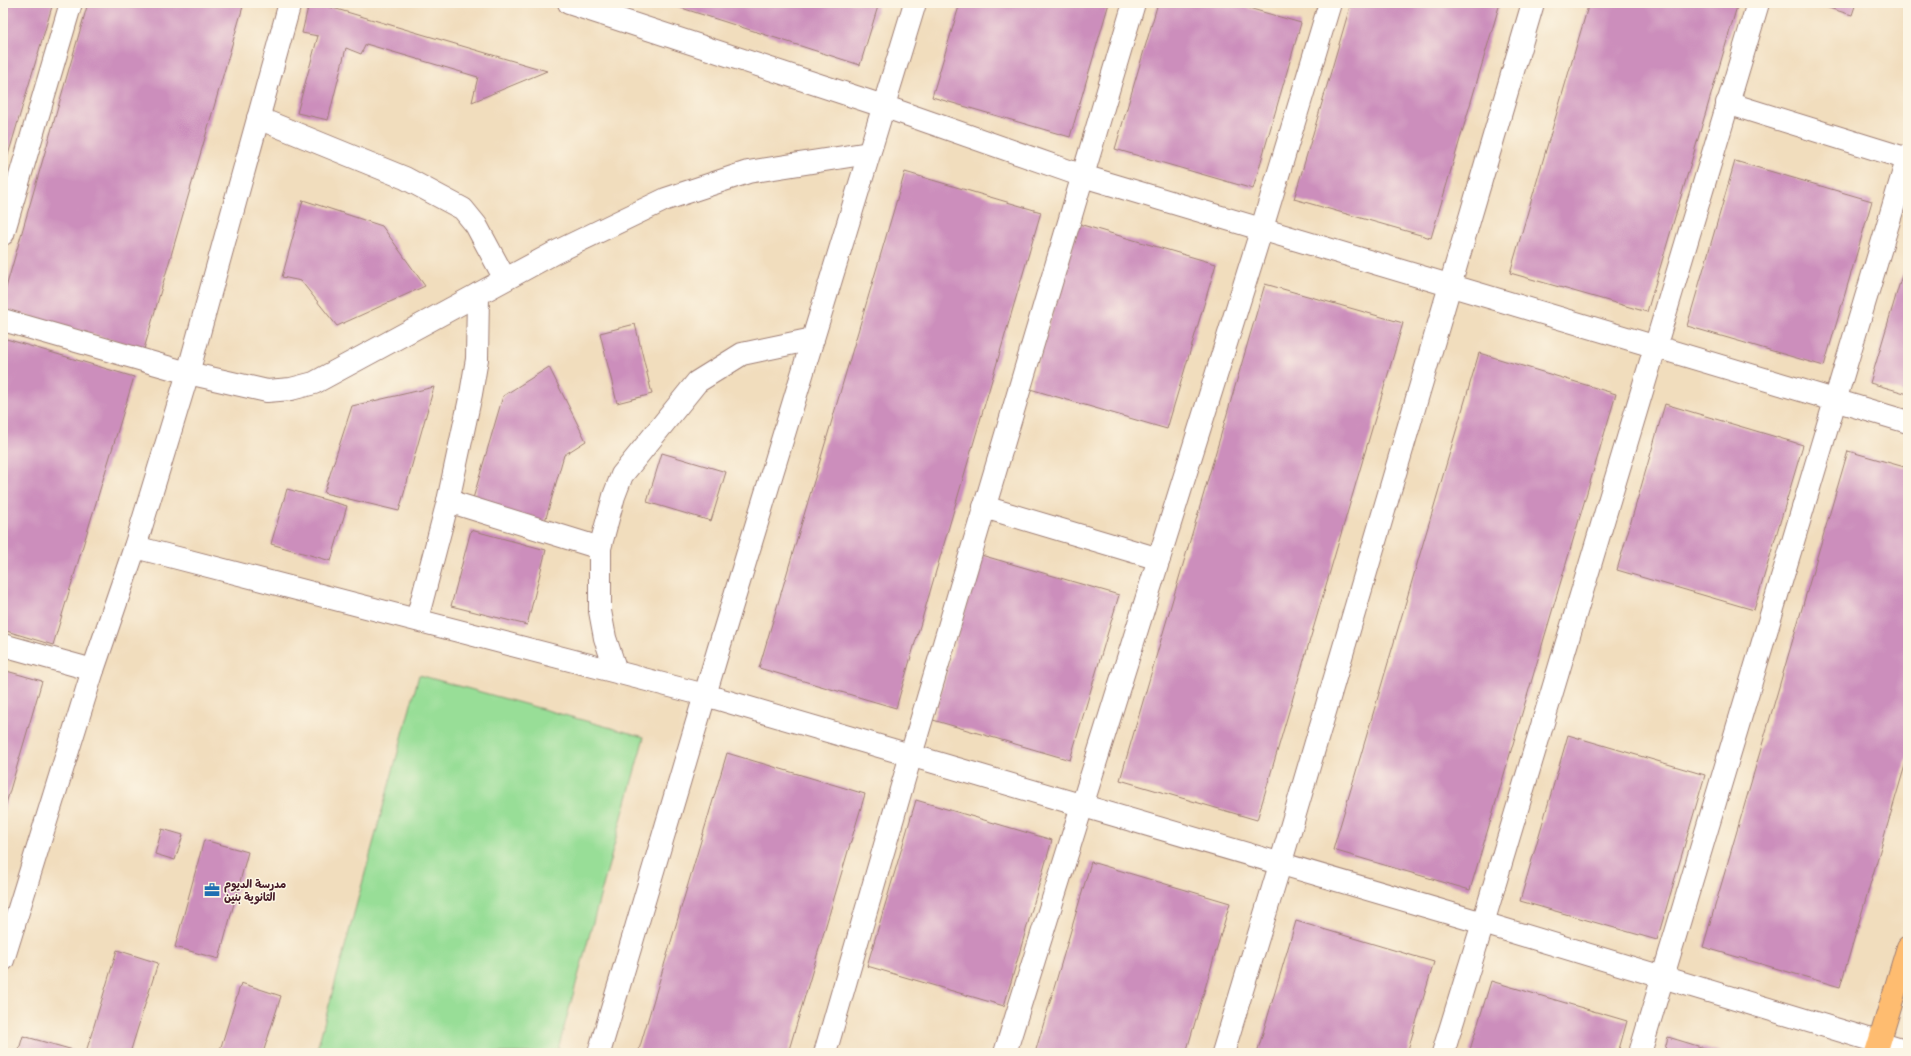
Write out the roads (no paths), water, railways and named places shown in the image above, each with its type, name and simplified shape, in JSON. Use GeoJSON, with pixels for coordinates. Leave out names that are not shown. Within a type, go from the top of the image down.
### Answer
{"type":"FeatureCollection","features":[{"type":"Feature","properties":{"kind":"main road"},"geometry":{"type":"LineString","coordinates":[[1878,1048],[1908,947]]}},
{"type":"Feature","properties":{"kind":"street"},"geometry":{"type":"LineString","coordinates":[[3,234],[71,3]]}},
{"type":"Feature","properties":{"kind":"street"},"geometry":{"type":"LineString","coordinates":[[3,960],[93,670],[135,547],[188,373],[290,3]]}},
{"type":"Feature","properties":{"kind":"street"},"geometry":{"type":"LineString","coordinates":[[569,3],[604,8],[1083,176],[1262,228],[1654,347],[1908,422]]}},
{"type":"Feature","properties":{"kind":"street"},"geometry":{"type":"LineString","coordinates":[[599,1053],[705,695],[915,3]]}},
{"type":"Feature","properties":{"kind":"street"},"geometry":{"type":"LineString","coordinates":[[826,1053],[911,755],[1134,3]]}},
{"type":"Feature","properties":{"kind":"street"},"geometry":{"type":"LineString","coordinates":[[1006,1053],[1262,228],[1330,3]]}},
{"type":"Feature","properties":{"kind":"street"},"geometry":{"type":"LineString","coordinates":[[1223,1053],[1280,865],[1533,3]]}},
{"type":"Feature","properties":{"kind":"street"},"geometry":{"type":"LineString","coordinates":[[1442,1053],[1483,923],[1758,3]]}},
{"type":"Feature","properties":{"kind":"street"},"geometry":{"type":"LineString","coordinates":[[1640,1053],[1908,158],[1727,103]]}},
{"type":"Feature","properties":{"kind":"street"},"geometry":{"type":"LineString","coordinates":[[258,118],[405,178],[463,209],[476,225],[505,279]]}},
{"type":"Feature","properties":{"kind":"street"},"geometry":{"type":"LineString","coordinates":[[3,320],[188,373],[267,391],[291,389],[308,384],[505,279],[628,216],[693,189],[748,172],[870,153]]}},
{"type":"Feature","properties":{"kind":"street"},"geometry":{"type":"LineString","coordinates":[[417,619],[448,501],[477,360],[478,294]]}},
{"type":"Feature","properties":{"kind":"street"},"geometry":{"type":"LineString","coordinates":[[616,671],[605,638],[600,610],[600,548],[614,496],[622,475],[697,382],[742,354],[813,339]]}},
{"type":"Feature","properties":{"kind":"street"},"geometry":{"type":"LineString","coordinates":[[448,501],[600,548]]}},
{"type":"Feature","properties":{"kind":"street"},"geometry":{"type":"LineString","coordinates":[[984,507],[1159,559]]}},
{"type":"Feature","properties":{"kind":"street"},"geometry":{"type":"LineString","coordinates":[[135,547],[705,695],[1280,865],[1483,923],[1663,978],[1878,1048],[1908,1051]]}},
{"type":"Feature","properties":{"kind":"street"},"geometry":{"type":"LineString","coordinates":[[3,645],[93,670]]}},
{"type":"Feature","properties":{"kind":"place","name":"مدرسة الديوم الثانوية بنين"},"geometry":{"type":"Point","coordinates":[212,890]}}]}
